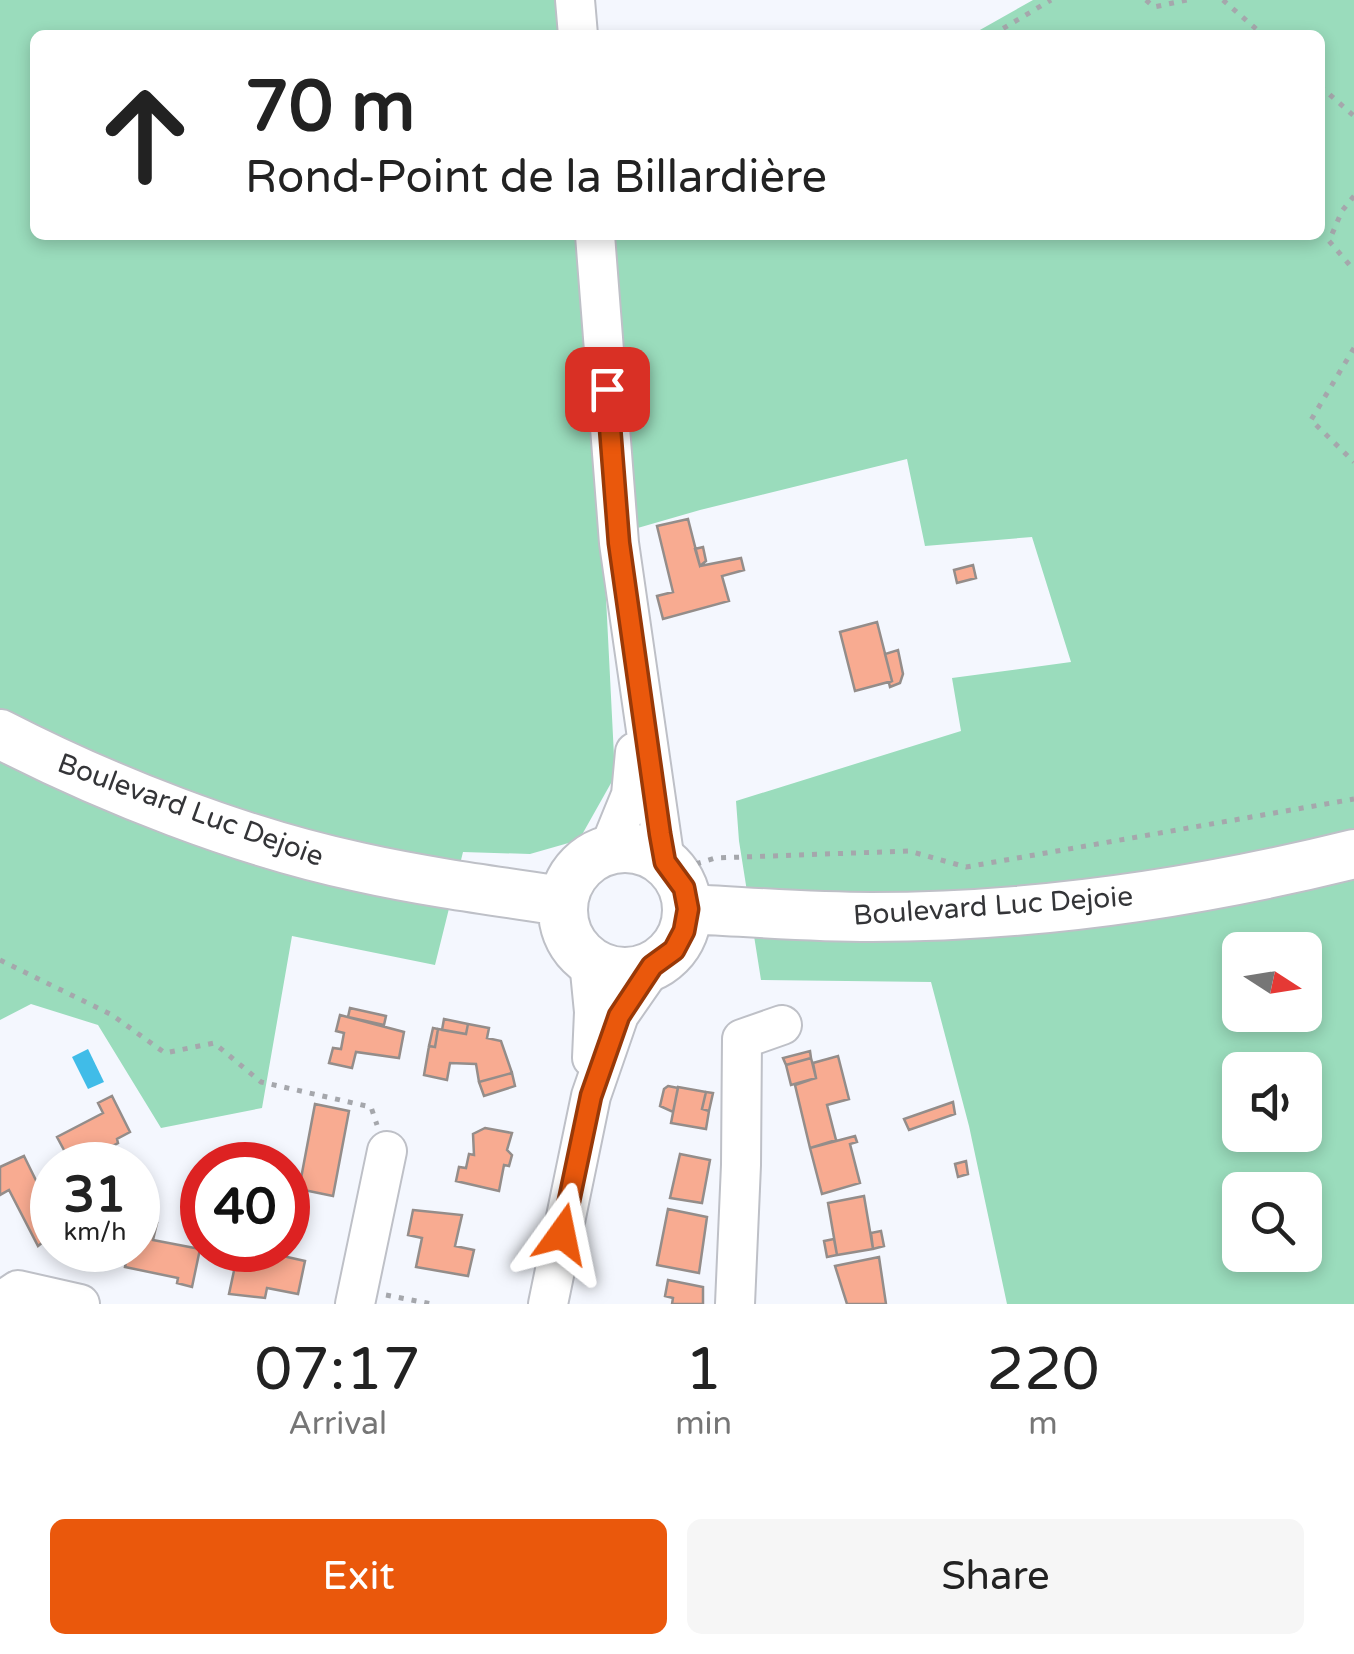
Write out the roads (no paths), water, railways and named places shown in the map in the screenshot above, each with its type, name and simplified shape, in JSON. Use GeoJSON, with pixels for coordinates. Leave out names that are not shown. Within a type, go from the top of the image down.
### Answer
{"type":"FeatureCollection","features":[{"type":"Feature","properties":{"kind":"main road","name":"Boulevard Luc Dejoie"},"geometry":{"type":"LineString","coordinates":[[0,734],[163,805],[259,839],[356,867],[563,901]]}},
{"type":"Feature","properties":{"kind":"main road"},"geometry":{"type":"LineString","coordinates":[[609,850],[645,850],[676,880],[684,931],[674,950],[652,966],[637,972],[616,973],[588,961],[569,940],[563,921],[563,901],[578,868],[592,856],[609,850]]}},
{"type":"Feature","properties":{"kind":"main road","name":"Boulevard Luc Dejoie"},"geometry":{"type":"LineString","coordinates":[[676,880],[871,917],[1053,908],[1278,873],[1354,854]]}},
{"type":"Feature","properties":{"kind":"street"},"geometry":{"type":"LineString","coordinates":[[575,0],[578,30]]}},
{"type":"Feature","properties":{"kind":"street"},"geometry":{"type":"LineString","coordinates":[[596,240],[619,543],[641,705],[676,880]]}},
{"type":"Feature","properties":{"kind":"street"},"geometry":{"type":"LineString","coordinates":[[609,850],[631,795],[641,705]]}},
{"type":"Feature","properties":{"kind":"street"},"geometry":{"type":"LineString","coordinates":[[588,961],[594,1012],[591,1096]]}},
{"type":"Feature","properties":{"kind":"street"},"geometry":{"type":"LineString","coordinates":[[548,1304],[591,1096],[619,1016],[652,966]]}},
{"type":"Feature","properties":{"kind":"street"},"geometry":{"type":"LineString","coordinates":[[735,1304],[742,1165],[742,1039],[782,1025]]}},
{"type":"Feature","properties":{"kind":"street"},"geometry":{"type":"LineString","coordinates":[[357,1297],[387,1151]]}},
{"type":"Feature","properties":{"kind":"street"},"geometry":{"type":"LineString","coordinates":[[0,1302],[18,1290],[80,1304]]}},
{"type":"Feature","properties":{"kind":"water"},"geometry":{"type":"Polygon","coordinates":[[[88,1049],[104,1082],[88,1089],[72,1057],[88,1049]]]}}]}
